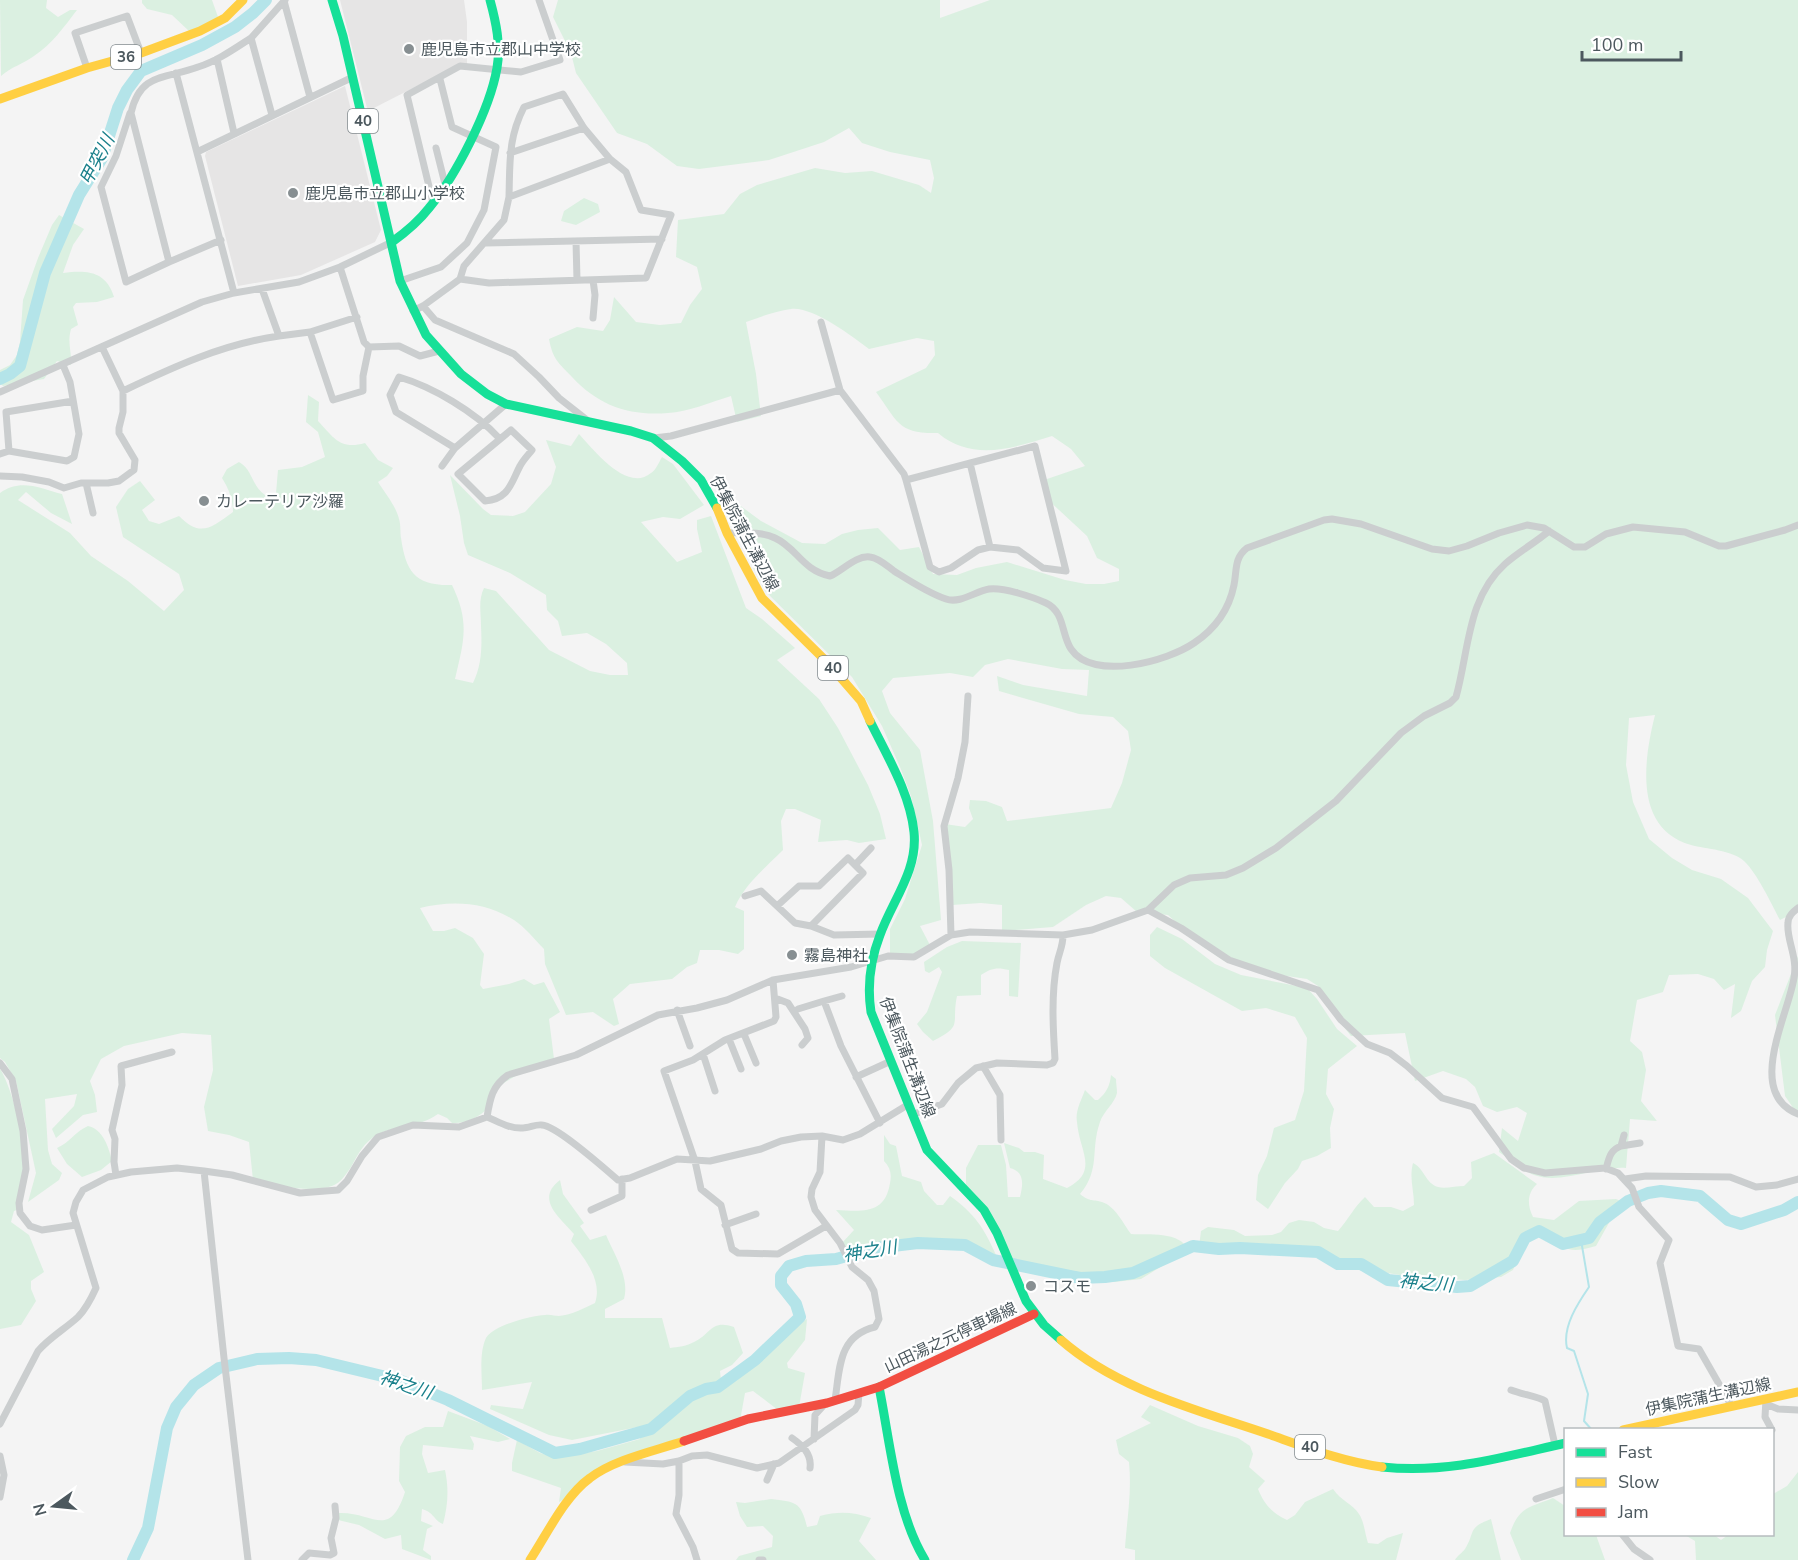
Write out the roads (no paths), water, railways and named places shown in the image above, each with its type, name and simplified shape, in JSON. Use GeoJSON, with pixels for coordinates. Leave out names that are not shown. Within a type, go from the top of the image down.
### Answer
{"type":"FeatureCollection","features":[{"type":"Feature","properties":{"kind":"main road","name":"36"},"geometry":{"type":"LineString","coordinates":[[0,99],[87,68],[141,53],[200,31],[225,18],[243,0]]}},
{"type":"Feature","properties":{"kind":"main road","name":"伊集院蒲生溝辺線"},"geometry":{"type":"LineString","coordinates":[[332,0],[353,76],[400,281],[426,335],[473,384],[506,404],[631,431],[653,438],[682,461],[701,480],[713,498],[728,533],[762,598],[834,670],[861,701],[898,780],[914,833],[906,881],[880,934],[872,960],[868,992],[871,1012],[927,1150],[939,1167],[979,1203],[990,1221],[1010,1268],[1034,1314],[1070,1347],[1126,1383],[1197,1410],[1361,1463],[1439,1469],[1562,1446]]}},
{"type":"Feature","properties":{"kind":"main road"},"geometry":{"type":"LineString","coordinates":[[392,242],[415,224],[433,203],[471,135],[488,99],[496,70],[498,39],[490,0]]}},
{"type":"Feature","properties":{"kind":"main road","name":"山田湯之元停車場線"},"geometry":{"type":"LineString","coordinates":[[925,1560],[917,1548],[904,1514],[879,1387],[1034,1314]]}},
{"type":"Feature","properties":{"kind":"main road"},"geometry":{"type":"LineString","coordinates":[[530,1560],[554,1526],[564,1507],[580,1487],[598,1472],[644,1453],[748,1419],[831,1401],[879,1387]]}},
{"type":"Feature","properties":{"kind":"main road","name":"伊集院蒲生溝辺線"},"geometry":{"type":"LineString","coordinates":[[1632,1428],[1731,1405],[1766,1401],[1798,1392]]}},
{"type":"Feature","properties":{"kind":"street"},"geometry":{"type":"LineString","coordinates":[[433,203],[407,95],[440,79],[460,66],[521,72],[560,60],[539,0]]}},
{"type":"Feature","properties":{"kind":"street"},"geometry":{"type":"LineString","coordinates":[[285,1],[310,97]]}},
{"type":"Feature","properties":{"kind":"street"},"geometry":{"type":"LineString","coordinates":[[221,240],[126,282],[101,187],[116,156],[133,101],[140,90],[151,81],[198,68],[217,59],[251,38],[285,1]]}},
{"type":"Feature","properties":{"kind":"street"},"geometry":{"type":"LineString","coordinates":[[87,68],[75,33],[127,16],[141,53]]}},
{"type":"Feature","properties":{"kind":"street"},"geometry":{"type":"LineString","coordinates":[[251,38],[273,115]]}},
{"type":"Feature","properties":{"kind":"street"},"geometry":{"type":"LineString","coordinates":[[217,59],[234,133]]}},
{"type":"Feature","properties":{"kind":"street"},"geometry":{"type":"LineString","coordinates":[[176,73],[234,293]]}},
{"type":"Feature","properties":{"kind":"street"},"geometry":{"type":"LineString","coordinates":[[197,152],[353,76]]}},
{"type":"Feature","properties":{"kind":"street"},"geometry":{"type":"LineString","coordinates":[[400,281],[441,267],[466,243],[484,210],[496,147],[452,127],[440,79]]}},
{"type":"Feature","properties":{"kind":"street"},"geometry":{"type":"LineString","coordinates":[[413,311],[460,279],[464,266],[504,220],[509,197],[510,153],[514,126],[524,107],[563,94],[584,128],[610,159],[626,172],[641,210],[671,215],[646,278],[489,283],[460,279]]}},
{"type":"Feature","properties":{"kind":"street"},"geometry":{"type":"LineString","coordinates":[[130,113],[169,262]]}},
{"type":"Feature","properties":{"kind":"street"},"geometry":{"type":"LineString","coordinates":[[510,153],[584,128]]}},
{"type":"Feature","properties":{"kind":"street"},"geometry":{"type":"LineString","coordinates":[[436,148],[445,184]]}},
{"type":"Feature","properties":{"kind":"street"},"geometry":{"type":"LineString","coordinates":[[509,197],[610,159]]}},
{"type":"Feature","properties":{"kind":"street"},"geometry":{"type":"LineString","coordinates":[[485,243],[662,239]]}},
{"type":"Feature","properties":{"kind":"street"},"geometry":{"type":"LineString","coordinates":[[576,241],[577,280]]}},
{"type":"Feature","properties":{"kind":"street"},"geometry":{"type":"LineString","coordinates":[[0,392],[202,302],[234,293],[299,282],[340,267],[392,242]]}},
{"type":"Feature","properties":{"kind":"street"},"geometry":{"type":"LineString","coordinates":[[340,267],[364,342],[369,347],[399,346],[420,356],[439,351]]}},
{"type":"Feature","properties":{"kind":"street"},"geometry":{"type":"LineString","coordinates":[[593,279],[596,295],[593,318]]}},
{"type":"Feature","properties":{"kind":"street"},"geometry":{"type":"LineString","coordinates":[[262,289],[279,336]]}},
{"type":"Feature","properties":{"kind":"street"},"geometry":{"type":"LineString","coordinates":[[423,306],[435,320],[514,354],[559,398],[592,423]]}},
{"type":"Feature","properties":{"kind":"street"},"geometry":{"type":"LineString","coordinates":[[123,391],[181,363],[243,342],[310,332],[357,317]]}},
{"type":"Feature","properties":{"kind":"street"},"geometry":{"type":"LineString","coordinates":[[821,322],[840,390],[904,474],[930,567],[939,572],[951,568],[978,550],[990,547],[1018,550],[1043,568],[1066,570],[1035,446],[906,480]]}},
{"type":"Feature","properties":{"kind":"street"},"geometry":{"type":"LineString","coordinates":[[310,332],[333,400],[363,391],[363,376],[369,347]]}},
{"type":"Feature","properties":{"kind":"street"},"geometry":{"type":"LineString","coordinates":[[0,476],[49,482],[64,488],[86,483],[119,481],[134,470],[135,460],[119,433],[123,412],[123,391],[102,347]]}},
{"type":"Feature","properties":{"kind":"street"},"geometry":{"type":"LineString","coordinates":[[0,454],[9,452],[67,461],[74,457],[79,434],[70,382],[63,365]]}},
{"type":"Feature","properties":{"kind":"street"},"geometry":{"type":"LineString","coordinates":[[455,448],[396,412],[390,395],[399,377],[417,382],[485,423],[499,438]]}},
{"type":"Feature","properties":{"kind":"street"},"geometry":{"type":"LineString","coordinates":[[653,438],[671,436],[840,390]]}},
{"type":"Feature","properties":{"kind":"street"},"geometry":{"type":"LineString","coordinates":[[9,452],[6,412],[73,401]]}},
{"type":"Feature","properties":{"kind":"street"},"geometry":{"type":"LineString","coordinates":[[442,466],[455,448],[506,404]]}},
{"type":"Feature","properties":{"kind":"street"},"geometry":{"type":"LineString","coordinates":[[511,430],[532,450],[520,465],[509,490],[493,501],[485,501],[458,474],[499,438],[511,430]]}},
{"type":"Feature","properties":{"kind":"street"},"geometry":{"type":"LineString","coordinates":[[970,463],[990,547]]}},
{"type":"Feature","properties":{"kind":"street"},"geometry":{"type":"LineString","coordinates":[[86,483],[93,513]]}},
{"type":"Feature","properties":{"kind":"street"},"geometry":{"type":"LineString","coordinates":[[728,533],[761,534],[775,537],[807,566],[830,576],[854,561],[868,556],[948,600],[992,588],[1033,597],[1049,604],[1059,615],[1068,643],[1078,657],[1085,662],[1119,666],[1133,665],[1168,656],[1195,643],[1213,629],[1223,615],[1234,586],[1240,554],[1247,548],[1324,520],[1345,520],[1432,549],[1449,551],[1527,525],[1549,531],[1574,547],[1585,547],[1606,534],[1632,527],[1685,532],[1719,546],[1726,546],[1774,534],[1798,525]]}},
{"type":"Feature","properties":{"kind":"street"},"geometry":{"type":"LineString","coordinates":[[487,1117],[491,1094],[499,1081],[508,1075],[576,1055],[658,1015],[727,1000],[773,980],[851,967],[888,956],[914,957],[951,935],[970,932],[1063,935],[1092,930],[1148,910],[1174,885],[1190,878],[1226,875],[1243,868],[1276,848],[1336,801],[1401,733],[1456,697],[1472,621],[1488,583],[1504,565],[1549,531]]}},
{"type":"Feature","properties":{"kind":"street"},"geometry":{"type":"LineString","coordinates":[[951,935],[949,870],[944,826],[958,778],[965,742],[968,696]]}},
{"type":"Feature","properties":{"kind":"street"},"geometry":{"type":"LineString","coordinates":[[855,865],[871,848]]}},
{"type":"Feature","properties":{"kind":"street"},"geometry":{"type":"LineString","coordinates":[[777,906],[799,886],[819,886],[848,858],[863,873],[811,926]]}},
{"type":"Feature","properties":{"kind":"street"},"geometry":{"type":"LineString","coordinates":[[745,896],[761,891],[795,923],[834,934],[880,934]]}},
{"type":"Feature","properties":{"kind":"street"},"geometry":{"type":"LineString","coordinates":[[1798,908],[1788,922],[1795,956],[1794,977],[1776,1039],[1772,1068],[1778,1098],[1788,1110],[1798,1114]]}},
{"type":"Feature","properties":{"kind":"street"},"geometry":{"type":"LineString","coordinates":[[1148,910],[1181,928],[1229,960],[1318,990],[1341,1020],[1367,1044],[1390,1053],[1407,1065],[1442,1098],[1473,1107],[1511,1160],[1524,1168],[1545,1173],[1606,1169],[1618,1173],[1632,1188],[1639,1208],[1669,1240],[1660,1263],[1678,1347],[1699,1349],[1731,1405]]}},
{"type":"Feature","properties":{"kind":"street"},"geometry":{"type":"LineString","coordinates":[[914,1114],[942,1104],[958,1083],[976,1068],[998,1063],[1047,1065],[1053,1063],[1055,1059],[1053,1026],[1055,983],[1057,960],[1063,947],[1063,935]]}},
{"type":"Feature","properties":{"kind":"street"},"geometry":{"type":"LineString","coordinates":[[773,980],[776,1017],[774,1021],[729,1039],[693,1060],[664,1071],[695,1161],[701,1189],[721,1205],[732,1249],[738,1253],[778,1254],[826,1226]]}},
{"type":"Feature","properties":{"kind":"street"},"geometry":{"type":"LineString","coordinates":[[798,1009],[842,996]]}},
{"type":"Feature","properties":{"kind":"street"},"geometry":{"type":"LineString","coordinates":[[775,998],[788,1003],[805,1029],[808,1038],[802,1045]]}},
{"type":"Feature","properties":{"kind":"street"},"geometry":{"type":"LineString","coordinates":[[824,1001],[841,1046],[880,1123]]}},
{"type":"Feature","properties":{"kind":"street"},"geometry":{"type":"LineString","coordinates":[[677,1010],[690,1046]]}},
{"type":"Feature","properties":{"kind":"street"},"geometry":{"type":"LineString","coordinates":[[744,1034],[756,1063]]}},
{"type":"Feature","properties":{"kind":"street"},"geometry":{"type":"LineString","coordinates":[[729,1039],[741,1070]]}},
{"type":"Feature","properties":{"kind":"street"},"geometry":{"type":"LineString","coordinates":[[116,1175],[115,1139],[112,1130],[122,1085],[121,1066],[172,1052]]}},
{"type":"Feature","properties":{"kind":"street"},"geometry":{"type":"LineString","coordinates":[[703,1054],[715,1091]]}},
{"type":"Feature","properties":{"kind":"street"},"geometry":{"type":"LineString","coordinates":[[856,1077],[891,1061]]}},
{"type":"Feature","properties":{"kind":"street"},"geometry":{"type":"LineString","coordinates":[[0,1063],[12,1079],[23,1131],[26,1169],[20,1214],[30,1226],[42,1230],[76,1225]]}},
{"type":"Feature","properties":{"kind":"street"},"geometry":{"type":"LineString","coordinates":[[983,1066],[1000,1095],[1001,1140]]}},
{"type":"Feature","properties":{"kind":"street"},"geometry":{"type":"LineString","coordinates":[[0,1424],[38,1351],[46,1341],[77,1317],[87,1306],[96,1288],[73,1213],[83,1190],[116,1175],[177,1168],[232,1175],[300,1193],[338,1190],[378,1137],[413,1125],[459,1127],[487,1117],[512,1127],[523,1128],[541,1124],[549,1127],[589,1154],[618,1179],[622,1179],[677,1159],[710,1161],[801,1137],[822,1136],[843,1140],[860,1134],[909,1104]]}},
{"type":"Feature","properties":{"kind":"street"},"geometry":{"type":"LineString","coordinates":[[1621,1146],[1624,1134]]}},
{"type":"Feature","properties":{"kind":"street"},"geometry":{"type":"LineString","coordinates":[[814,1439],[815,1415],[831,1401],[845,1347],[853,1336],[862,1330],[875,1327],[879,1319],[877,1300],[868,1280],[852,1267],[840,1244],[815,1210],[810,1197],[820,1172],[822,1136]]}},
{"type":"Feature","properties":{"kind":"street"},"geometry":{"type":"LineString","coordinates":[[1606,1169],[1614,1149],[1640,1143]]}},
{"type":"Feature","properties":{"kind":"street"},"geometry":{"type":"LineString","coordinates":[[204,1171],[248,1560]]}},
{"type":"Feature","properties":{"kind":"street"},"geometry":{"type":"LineString","coordinates":[[1625,1179],[1646,1176],[1730,1177],[1756,1187],[1777,1185],[1798,1179]]}},
{"type":"Feature","properties":{"kind":"street"},"geometry":{"type":"LineString","coordinates":[[591,1210],[622,1196],[622,1179]]}},
{"type":"Feature","properties":{"kind":"street"},"geometry":{"type":"LineString","coordinates":[[725,1225],[756,1214]]}},
{"type":"Feature","properties":{"kind":"street"},"geometry":{"type":"LineString","coordinates":[[1511,1390],[1545,1401],[1562,1446]]}},
{"type":"Feature","properties":{"kind":"street"},"geometry":{"type":"LineString","coordinates":[[621,1462],[663,1464],[692,1456],[707,1455],[756,1468],[774,1464],[855,1410],[859,1393]]}},
{"type":"Feature","properties":{"kind":"street"},"geometry":{"type":"LineString","coordinates":[[1766,1401],[1778,1409],[1798,1410]]}},
{"type":"Feature","properties":{"kind":"street"},"geometry":{"type":"LineString","coordinates":[[1766,1401],[1765,1417],[1772,1428]]}},
{"type":"Feature","properties":{"kind":"street"},"geometry":{"type":"LineString","coordinates":[[792,1438],[804,1446],[810,1459],[810,1468]]}},
{"type":"Feature","properties":{"kind":"street"},"geometry":{"type":"LineString","coordinates":[[0,1456],[4,1475],[0,1497]]}},
{"type":"Feature","properties":{"kind":"street"},"geometry":{"type":"LineString","coordinates":[[679,1461],[679,1495],[676,1514],[697,1560]]}},
{"type":"Feature","properties":{"kind":"street"},"geometry":{"type":"LineString","coordinates":[[767,1480],[774,1464]]}},
{"type":"Feature","properties":{"kind":"street"},"geometry":{"type":"LineString","coordinates":[[1536,1499],[1564,1489]]}},
{"type":"Feature","properties":{"kind":"street"},"geometry":{"type":"LineString","coordinates":[[302,1560],[309,1553],[330,1555],[334,1553],[331,1538],[336,1518],[335,1506]]}},
{"type":"Feature","properties":{"kind":"street"},"geometry":{"type":"LineString","coordinates":[[1624,1536],[1634,1549],[1650,1560]]}},
{"type":"Feature","properties":{"kind":"street"},"geometry":{"type":"LineString","coordinates":[[759,1560],[764,1560]]}},
{"type":"Feature","properties":{"kind":"waterway","name":"甲突川"},"geometry":{"type":"LineString","coordinates":[[0,379],[20,366],[45,273],[79,195],[102,158],[118,108],[127,90],[141,71],[202,45],[235,27],[266,0]]}},
{"type":"Feature","properties":{"kind":"waterway","name":"神之川"},"geometry":{"type":"LineString","coordinates":[[133,1560],[148,1528],[167,1428],[176,1407],[194,1385],[219,1368],[257,1359],[316,1360],[399,1380],[448,1400],[555,1453],[580,1449],[651,1429],[690,1396],[718,1387],[755,1360],[800,1317],[796,1304],[781,1285],[781,1276],[789,1266],[806,1261],[836,1259],[876,1248],[918,1243],[965,1245],[993,1260],[1080,1278],[1133,1273],[1193,1246],[1318,1252],[1338,1264],[1361,1264],[1388,1280],[1457,1287],[1470,1286],[1513,1261],[1525,1238],[1539,1231],[1563,1244],[1589,1238],[1600,1222],[1628,1201],[1648,1193],[1661,1191],[1700,1196],[1728,1220],[1741,1224],[1784,1210],[1798,1202]]}},
{"type":"Feature","properties":{"kind":"waterway"},"geometry":{"type":"LineString","coordinates":[[1581,1240],[1589,1287],[1572,1316],[1566,1340],[1567,1348],[1574,1351],[1588,1394],[1584,1421],[1590,1428]]}},
{"type":"Feature","properties":{"kind":"place","name":"鹿児島市立郡山中学校"},"geometry":{"type":"Point","coordinates":[409,49]}},
{"type":"Feature","properties":{"kind":"place","name":"鹿児島市立郡山小学校"},"geometry":{"type":"Point","coordinates":[293,193]}},
{"type":"Feature","properties":{"kind":"place","name":"カレーテリア沙羅"},"geometry":{"type":"Point","coordinates":[204,501]}},
{"type":"Feature","properties":{"kind":"place","name":"霧島神社"},"geometry":{"type":"Point","coordinates":[792,955]}},
{"type":"Feature","properties":{"kind":"place","name":"コスモ"},"geometry":{"type":"Point","coordinates":[1031,1286]}}]}
